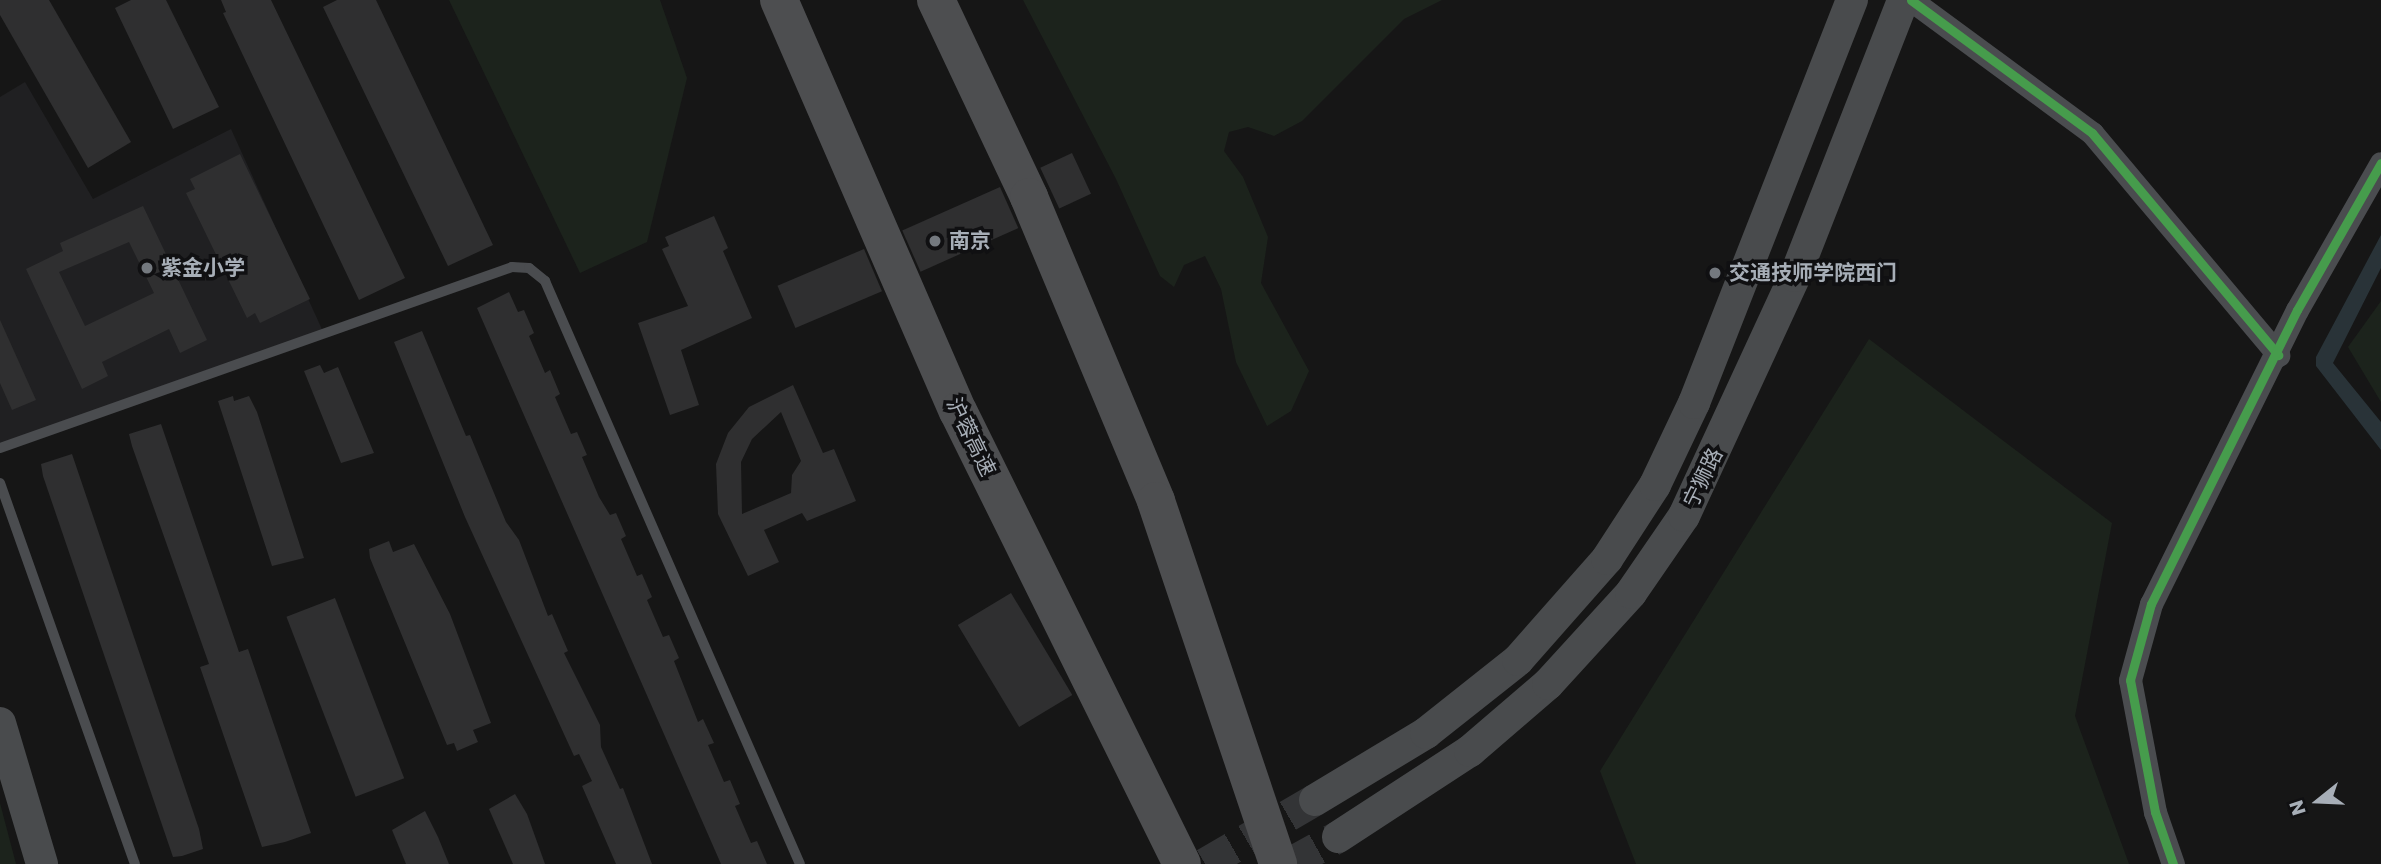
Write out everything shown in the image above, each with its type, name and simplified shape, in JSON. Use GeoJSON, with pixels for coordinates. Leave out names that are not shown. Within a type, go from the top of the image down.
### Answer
{"type":"FeatureCollection","features":[{"type":"Feature","properties":{"kind":"highway","name":"沪蓉高速"},"geometry":{"type":"LineString","coordinates":[[779,0],[958,411],[1182,864]]}},
{"type":"Feature","properties":{"kind":"highway"},"geometry":{"type":"LineString","coordinates":[[936,0],[1029,197],[1156,502],[1278,864]]}},
{"type":"Feature","properties":{"kind":"main road","name":"宁狮路"},"geometry":{"type":"LineString","coordinates":[[1315,800],[1426,733],[1518,660],[1608,559],[1656,485],[1694,403],[1852,0]]}},
{"type":"Feature","properties":{"kind":"main road","name":"宁狮路"},"geometry":{"type":"LineString","coordinates":[[1338,837],[1470,751],[1548,684],[1631,593],[1684,516],[1779,312],[1903,0]]}},
{"type":"Feature","properties":{"kind":"main road"},"geometry":{"type":"LineString","coordinates":[[0,723],[42,864]]}},
{"type":"Feature","properties":{"kind":"street"},"geometry":{"type":"LineString","coordinates":[[1911,0],[2092,132],[2278,355]]}},
{"type":"Feature","properties":{"kind":"street"},"geometry":{"type":"LineString","coordinates":[[2173,864],[2155,813],[2130,680],[2151,604],[2278,355],[2297,310],[2381,163]]}},
{"type":"Feature","properties":{"kind":"lane"},"geometry":{"type":"LineString","coordinates":[[0,448],[512,267],[529,268],[545,282],[800,864]]}},
{"type":"Feature","properties":{"kind":"lane"},"geometry":{"type":"LineString","coordinates":[[0,483],[135,864]]}},
{"type":"Feature","properties":{"kind":"shaded area"},"geometry":{"type":"Polygon","coordinates":[[[449,0],[660,0],[687,78],[647,242],[580,273],[449,0]]]}},
{"type":"Feature","properties":{"kind":"shaded area"},"geometry":{"type":"Polygon","coordinates":[[[1023,0],[1442,0],[1404,19],[1302,121],[1274,136],[1248,127],[1229,132],[1224,151],[1243,177],[1268,237],[1261,283],[1309,371],[1291,411],[1267,426],[1236,362],[1221,289],[1205,256],[1184,265],[1174,287],[1160,276],[1116,179],[1023,0]]]}},
{"type":"Feature","properties":{"kind":"shaded area","name":"紫金小学"},"geometry":{"type":"Polygon","coordinates":[[[25,82],[93,199],[231,129],[325,336],[0,450],[0,97],[25,82]]]}},
{"type":"Feature","properties":{"kind":"shaded area"},"geometry":{"type":"Polygon","coordinates":[[[2381,235],[2381,268],[2333,363],[2381,422],[2381,450],[2316,366],[2316,357],[2381,235]]]}},
{"type":"Feature","properties":{"kind":"shaded area"},"geometry":{"type":"Polygon","coordinates":[[[2381,301],[2381,402],[2348,347],[2381,301]]]}},
{"type":"Feature","properties":{"kind":"shaded area"},"geometry":{"type":"Polygon","coordinates":[[[1869,339],[2112,523],[2075,716],[2129,864],[1636,864],[1600,771],[1869,339]]]}},
{"type":"Feature","properties":{"kind":"shaded area"},"geometry":{"type":"Polygon","coordinates":[[[0,803],[16,864],[0,864],[0,803]]]}},
{"type":"Feature","properties":{"kind":"building"},"geometry":{"type":"Polygon","coordinates":[[[0,0],[49,0],[131,142],[88,168],[0,15],[0,0]]]}},
{"type":"Feature","properties":{"kind":"building"},"geometry":{"type":"Polygon","coordinates":[[[131,0],[166,0],[219,107],[173,129],[115,8],[131,0]]]}},
{"type":"Feature","properties":{"kind":"building"},"geometry":{"type":"Polygon","coordinates":[[[221,0],[271,0],[405,278],[359,300],[223,13],[226,12],[221,0]]]}},
{"type":"Feature","properties":{"kind":"building"},"geometry":{"type":"Polygon","coordinates":[[[337,0],[376,0],[493,245],[448,266],[323,7],[337,0]]]}},
{"type":"Feature","properties":{"kind":"building"},"geometry":{"type":"Polygon","coordinates":[[[1072,153],[1091,194],[1059,209],[1040,168],[1072,153]]]}},
{"type":"Feature","properties":{"kind":"building"},"geometry":{"type":"Polygon","coordinates":[[[240,154],[310,299],[260,323],[255,313],[247,318],[186,193],[195,189],[190,179],[240,154]]]}},
{"type":"Feature","properties":{"kind":"building"},"geometry":{"type":"Polygon","coordinates":[[[1000,187],[1018,228],[921,272],[902,231],[1000,187]]]}},
{"type":"Feature","properties":{"kind":"building"},"geometry":{"type":"Polygon","coordinates":[[[143,206],[207,340],[180,353],[169,329],[102,362],[108,376],[82,389],[26,269],[63,251],[60,243],[143,206]],[[129,242],[59,272],[85,326],[154,293],[129,242]]]}},
{"type":"Feature","properties":{"kind":"building"},"geometry":{"type":"Polygon","coordinates":[[[714,216],[728,248],[723,251],[752,318],[681,350],[699,405],[670,415],[638,323],[688,306],[662,249],[669,246],[665,237],[714,216]]]}},
{"type":"Feature","properties":{"kind":"building"},"geometry":{"type":"Polygon","coordinates":[[[864,249],[882,291],[795,328],[777,286],[864,249]]]}},
{"type":"Feature","properties":{"kind":"building"},"geometry":{"type":"Polygon","coordinates":[[[509,292],[518,312],[524,310],[534,333],[529,336],[545,373],[550,370],[560,394],[555,397],[571,434],[577,432],[587,455],[582,457],[599,497],[610,515],[616,513],[626,536],[621,539],[637,576],[642,574],[652,597],[647,600],[663,637],[669,635],[679,658],[674,661],[698,722],[703,719],[714,743],[708,745],[724,782],[730,780],[740,804],[735,806],[751,843],[757,841],[767,864],[721,864],[477,308],[509,292]]]}},
{"type":"Feature","properties":{"kind":"building"},"geometry":{"type":"Polygon","coordinates":[[[0,320],[36,400],[12,410],[0,383],[0,320]]]}},
{"type":"Feature","properties":{"kind":"building"},"geometry":{"type":"Polygon","coordinates":[[[422,331],[466,436],[470,435],[506,522],[519,540],[548,616],[552,614],[568,651],[564,653],[600,725],[601,747],[620,789],[623,788],[652,864],[616,864],[582,786],[592,781],[579,754],[574,756],[465,517],[394,342],[422,331]]]}},
{"type":"Feature","properties":{"kind":"building"},"geometry":{"type":"Polygon","coordinates":[[[320,365],[324,373],[338,367],[374,453],[341,463],[304,371],[320,365]]]}},
{"type":"Feature","properties":{"kind":"building"},"geometry":{"type":"Polygon","coordinates":[[[793,385],[823,453],[834,449],[856,501],[807,521],[802,513],[764,530],[779,562],[748,576],[718,514],[716,464],[728,433],[749,407],[793,385]],[[781,412],[752,439],[741,462],[742,514],[791,493],[792,475],[801,461],[781,412]]]}},
{"type":"Feature","properties":{"kind":"building"},"geometry":{"type":"Polygon","coordinates":[[[233,396],[234,401],[249,396],[257,412],[304,558],[272,566],[218,401],[233,396]]]}},
{"type":"Feature","properties":{"kind":"building"},"geometry":{"type":"Polygon","coordinates":[[[161,424],[239,652],[248,649],[311,833],[285,842],[262,847],[200,667],[209,664],[132,446],[129,434],[161,424]]]}},
{"type":"Feature","properties":{"kind":"building"},"geometry":{"type":"Polygon","coordinates":[[[72,454],[199,829],[203,849],[182,856],[173,857],[43,476],[41,464],[72,454]]]}},
{"type":"Feature","properties":{"kind":"building"},"geometry":{"type":"Polygon","coordinates":[[[389,541],[393,552],[414,544],[450,614],[491,723],[473,730],[478,742],[457,751],[454,743],[447,745],[370,558],[369,549],[389,541]]]}},
{"type":"Feature","properties":{"kind":"building"},"geometry":{"type":"Polygon","coordinates":[[[1011,593],[1072,695],[1019,727],[958,625],[1011,593]]]}},
{"type":"Feature","properties":{"kind":"building"},"geometry":{"type":"Polygon","coordinates":[[[335,598],[404,778],[356,797],[286,617],[335,598]]]}},
{"type":"Feature","properties":{"kind":"building"},"geometry":{"type":"Polygon","coordinates":[[[515,794],[527,814],[545,864],[513,864],[489,809],[515,794]]]}},
{"type":"Feature","properties":{"kind":"building"},"geometry":{"type":"Polygon","coordinates":[[[425,811],[449,864],[406,864],[392,830],[425,811]]]}},
{"type":"Feature","properties":{"kind":"tunnel"},"geometry":{"type":"LineString","coordinates":[[1205,864],[1315,800]]}},
{"type":"Feature","properties":{"kind":"tunnel"},"geometry":{"type":"LineString","coordinates":[[1289,864],[1338,837]]}},
{"type":"Feature","properties":{"kind":"cycle path"},"geometry":{"type":"LineString","coordinates":[[1911,0],[2092,133],[2278,355]]}},
{"type":"Feature","properties":{"kind":"cycle path"},"geometry":{"type":"LineString","coordinates":[[2173,864],[2155,812],[2130,680],[2151,604],[2297,310],[2381,163]]}},
{"type":"Feature","properties":{"kind":"place","name":"南京"},"geometry":{"type":"Point","coordinates":[935,241]}},
{"type":"Feature","properties":{"kind":"place","name":"紫金小学"},"geometry":{"type":"Point","coordinates":[147,268]}},
{"type":"Feature","properties":{"kind":"place","name":"交通技师学院西门"},"geometry":{"type":"Point","coordinates":[1715,273]}}]}
